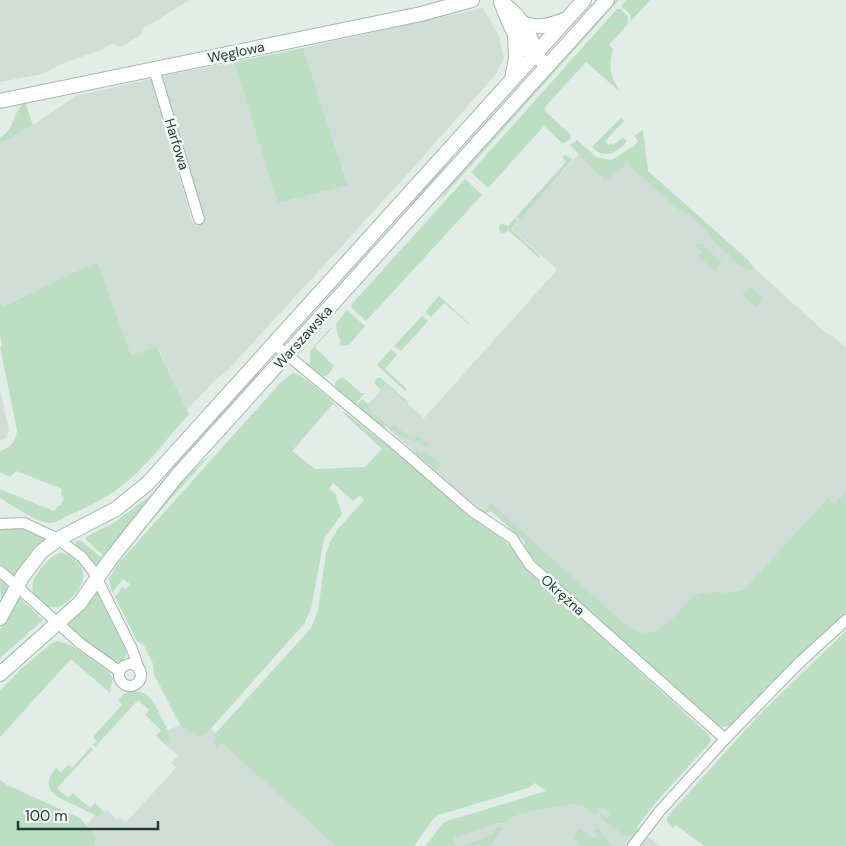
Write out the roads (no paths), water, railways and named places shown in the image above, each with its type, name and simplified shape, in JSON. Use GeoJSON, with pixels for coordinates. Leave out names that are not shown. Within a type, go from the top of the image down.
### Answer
{"type":"FeatureCollection","features":[{"type":"Feature","properties":{"kind":"main road","name":"Węglowa"},"geometry":{"type":"LineString","coordinates":[[0,100],[421,14],[472,0]]}},
{"type":"Feature","properties":{"kind":"main road","name":"Warszawska"},"geometry":{"type":"LineString","coordinates":[[0,618],[17,586],[35,559],[58,539],[116,509],[148,483],[584,0]]}},
{"type":"Feature","properties":{"kind":"main road","name":"Warszawska"},"geometry":{"type":"LineString","coordinates":[[0,674],[18,656],[80,603],[123,543],[176,478],[607,0]]}},
{"type":"Feature","properties":{"kind":"main road"},"geometry":{"type":"LineString","coordinates":[[500,1],[519,28],[533,42],[535,54],[547,66]]}},
{"type":"Feature","properties":{"kind":"main road"},"geometry":{"type":"LineString","coordinates":[[519,28],[546,27],[567,19]]}},
{"type":"Feature","properties":{"kind":"main road"},"geometry":{"type":"LineString","coordinates":[[512,80],[519,28]]}},
{"type":"Feature","properties":{"kind":"street","name":"Harfowa"},"geometry":{"type":"LineString","coordinates":[[154,69],[199,219]]}},
{"type":"Feature","properties":{"kind":"street","name":"Okrężna"},"geometry":{"type":"LineString","coordinates":[[274,344],[472,511],[512,538],[530,565],[725,739]]}},
{"type":"Feature","properties":{"kind":"street"},"geometry":{"type":"LineString","coordinates":[[0,524],[24,523],[58,539],[88,563],[132,649],[140,672],[139,682],[130,686],[121,682],[119,671],[128,664],[135,666],[140,672]]}},
{"type":"Feature","properties":{"kind":"street"},"geometry":{"type":"LineString","coordinates":[[0,571],[57,624],[93,654],[119,671]]}},
{"type":"Feature","properties":{"kind":"street"},"geometry":{"type":"LineString","coordinates":[[633,846],[659,812],[725,739],[798,664],[846,620]]}}]}
